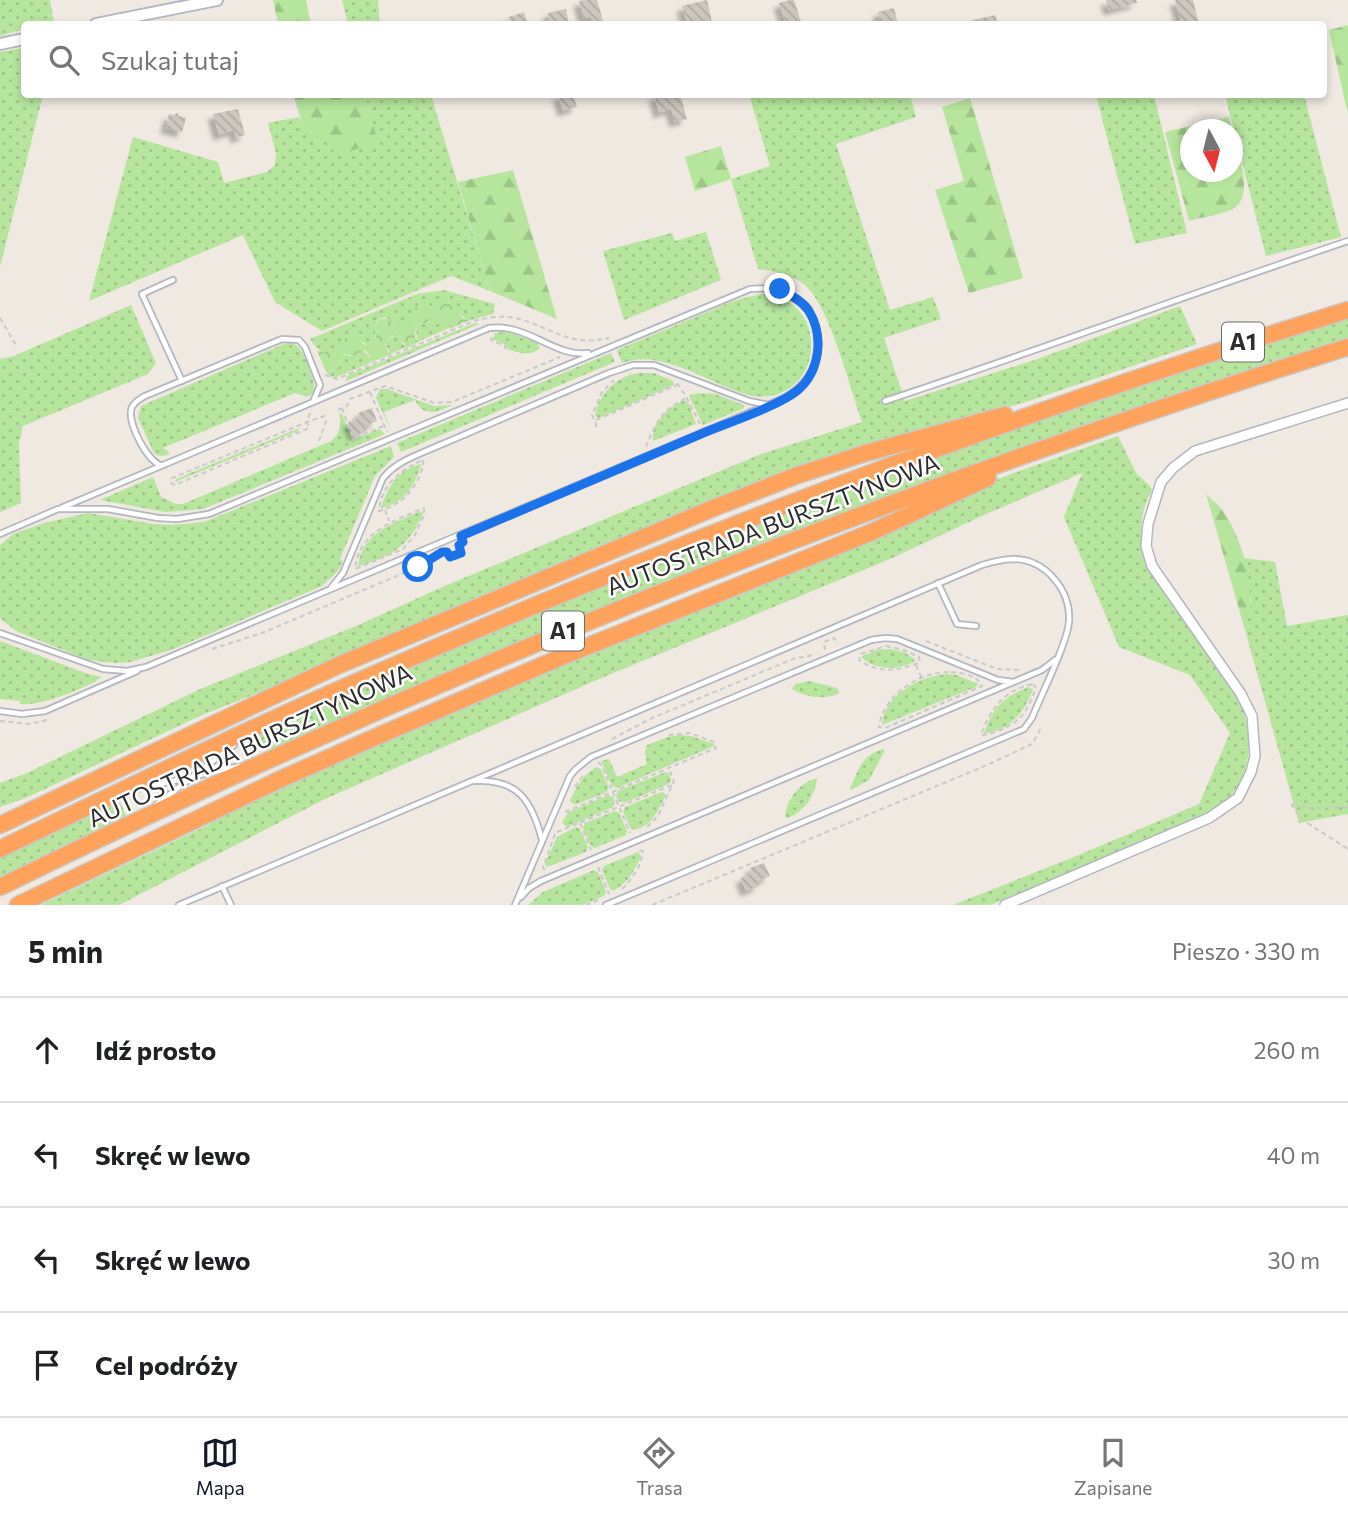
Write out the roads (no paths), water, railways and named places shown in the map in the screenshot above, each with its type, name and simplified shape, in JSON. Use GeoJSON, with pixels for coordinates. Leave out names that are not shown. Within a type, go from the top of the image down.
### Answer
{"type":"FeatureCollection","features":[{"type":"Feature","properties":{"kind":"highway","name":"AUTOSTRADA BURSZTYNOWA"},"geometry":{"type":"LineString","coordinates":[[0,849],[370,676],[663,554],[886,467],[1231,346],[1348,310]]}},
{"type":"Feature","properties":{"kind":"highway","name":"AUTOSTRADA BURSZTYNOWA"},"geometry":{"type":"LineString","coordinates":[[0,887],[271,759],[521,649],[705,574],[909,496],[1142,414],[1348,347]]}},
{"type":"Feature","properties":{"kind":"highway"},"geometry":{"type":"LineString","coordinates":[[0,825],[339,665],[531,583],[799,475],[866,453],[1139,378]]}},
{"type":"Feature","properties":{"kind":"highway"},"geometry":{"type":"LineString","coordinates":[[18,905],[378,736],[566,655],[862,536],[972,485],[1142,414]]}},
{"type":"Feature","properties":{"kind":"highway"},"geometry":{"type":"LineString","coordinates":[[0,812],[51,799]]}},
{"type":"Feature","properties":{"kind":"highway"},"geometry":{"type":"LineString","coordinates":[[28,905],[57,886]]}},
{"type":"Feature","properties":{"kind":"street"},"geometry":{"type":"LineString","coordinates":[[111,21],[218,0]]}},
{"type":"Feature","properties":{"kind":"street"},"geometry":{"type":"LineString","coordinates":[[0,44],[21,40]]}},
{"type":"Feature","properties":{"kind":"street"},"geometry":{"type":"LineString","coordinates":[[1004,905],[1209,818],[1238,798],[1251,772],[1255,756],[1252,716],[1241,694],[1152,566],[1146,546],[1152,506],[1161,482],[1172,468],[1195,451],[1348,403]]}},
{"type":"Feature","properties":{"kind":"lane"},"geometry":{"type":"LineString","coordinates":[[885,401],[1032,353],[1230,281],[1348,242]]}},
{"type":"Feature","properties":{"kind":"lane"},"geometry":{"type":"LineString","coordinates":[[173,280],[142,294],[182,381]]}},
{"type":"Feature","properties":{"kind":"lane"},"geometry":{"type":"LineString","coordinates":[[0,711],[22,714],[45,711],[769,405],[797,391],[805,383],[816,361],[816,330],[808,310],[780,289],[764,287],[738,292],[209,514],[158,519],[108,509],[58,509]]}},
{"type":"Feature","properties":{"kind":"lane"},"geometry":{"type":"LineString","coordinates":[[0,534],[491,328],[508,327],[571,352],[596,351]]}},
{"type":"Feature","properties":{"kind":"lane"},"geometry":{"type":"LineString","coordinates":[[160,465],[149,459],[132,421],[131,410],[139,400],[282,339],[293,338],[304,344],[319,378],[319,390],[313,402]]}},
{"type":"Feature","properties":{"kind":"lane"},"geometry":{"type":"LineString","coordinates":[[329,591],[343,573],[383,478],[390,470],[401,462],[508,416],[620,369],[642,364],[654,365],[749,401],[769,405]]}},
{"type":"Feature","properties":{"kind":"lane"},"geometry":{"type":"LineString","coordinates":[[179,905],[938,583],[996,561],[1025,561],[1039,566],[1055,578],[1068,606],[1069,622],[1056,660],[1024,729],[606,905]]}},
{"type":"Feature","properties":{"kind":"lane"},"geometry":{"type":"LineString","coordinates":[[938,583],[957,624],[976,626]]}},
{"type":"Feature","properties":{"kind":"lane"},"geometry":{"type":"LineString","coordinates":[[2,631],[94,667],[117,671],[146,667]]}},
{"type":"Feature","properties":{"kind":"lane"},"geometry":{"type":"LineString","coordinates":[[516,903],[570,776],[595,756],[856,646],[885,638],[897,639],[998,680],[1013,682]]}},
{"type":"Feature","properties":{"kind":"lane"},"geometry":{"type":"LineString","coordinates":[[516,903],[529,888],[541,881],[1042,670],[1056,660]]}},
{"type":"Feature","properties":{"kind":"lane"},"geometry":{"type":"LineString","coordinates":[[129,825],[257,727]]}},
{"type":"Feature","properties":{"kind":"lane"},"geometry":{"type":"LineString","coordinates":[[114,794],[271,759]]}},
{"type":"Feature","properties":{"kind":"lane"},"geometry":{"type":"LineString","coordinates":[[470,781],[492,780],[516,790],[531,806],[543,841]]}},
{"type":"Feature","properties":{"kind":"lane"},"geometry":{"type":"LineString","coordinates":[[222,886],[231,905]]}}]}
